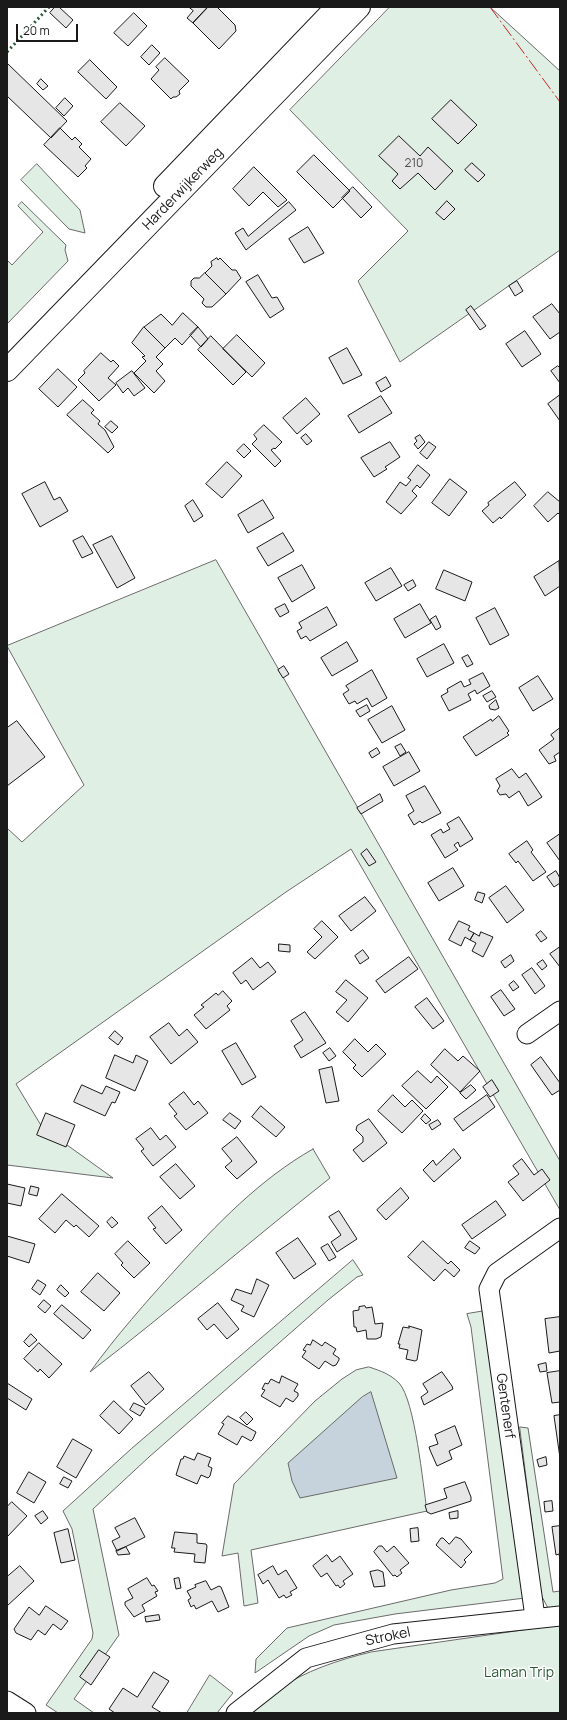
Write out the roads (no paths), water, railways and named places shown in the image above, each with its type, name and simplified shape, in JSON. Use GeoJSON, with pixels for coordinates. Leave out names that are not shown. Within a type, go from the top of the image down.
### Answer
{"type":"FeatureCollection","features":[{"type":"Feature","properties":{"kind":"main road","name":"Harderwijkerweg"},"geometry":{"type":"LineString","coordinates":[[7,350],[337,7]]}},
{"type":"Feature","properties":{"kind":"main road","name":"Harderwijkerweg"},"geometry":{"type":"LineString","coordinates":[[7,370],[359,7]]}},
{"type":"Feature","properties":{"kind":"street"},"geometry":{"type":"LineString","coordinates":[[527,1034],[560,1011]]}},
{"type":"Feature","properties":{"kind":"street","name":"Gentenerf"},"geometry":{"type":"LineString","coordinates":[[534,1617],[489,1289],[497,1273],[560,1228]]}},
{"type":"Feature","properties":{"kind":"street","name":"Strokel"},"geometry":{"type":"LineString","coordinates":[[236,1713],[306,1658],[393,1634],[534,1617],[560,1616]]}},
{"type":"Feature","properties":{"kind":"street"},"geometry":{"type":"LineString","coordinates":[[7,1701],[26,1713]]}},
{"type":"Feature","properties":{"kind":"park label","name":"Laman Trip"},"geometry":{"type":"Point","coordinates":[519,1673]}}]}
